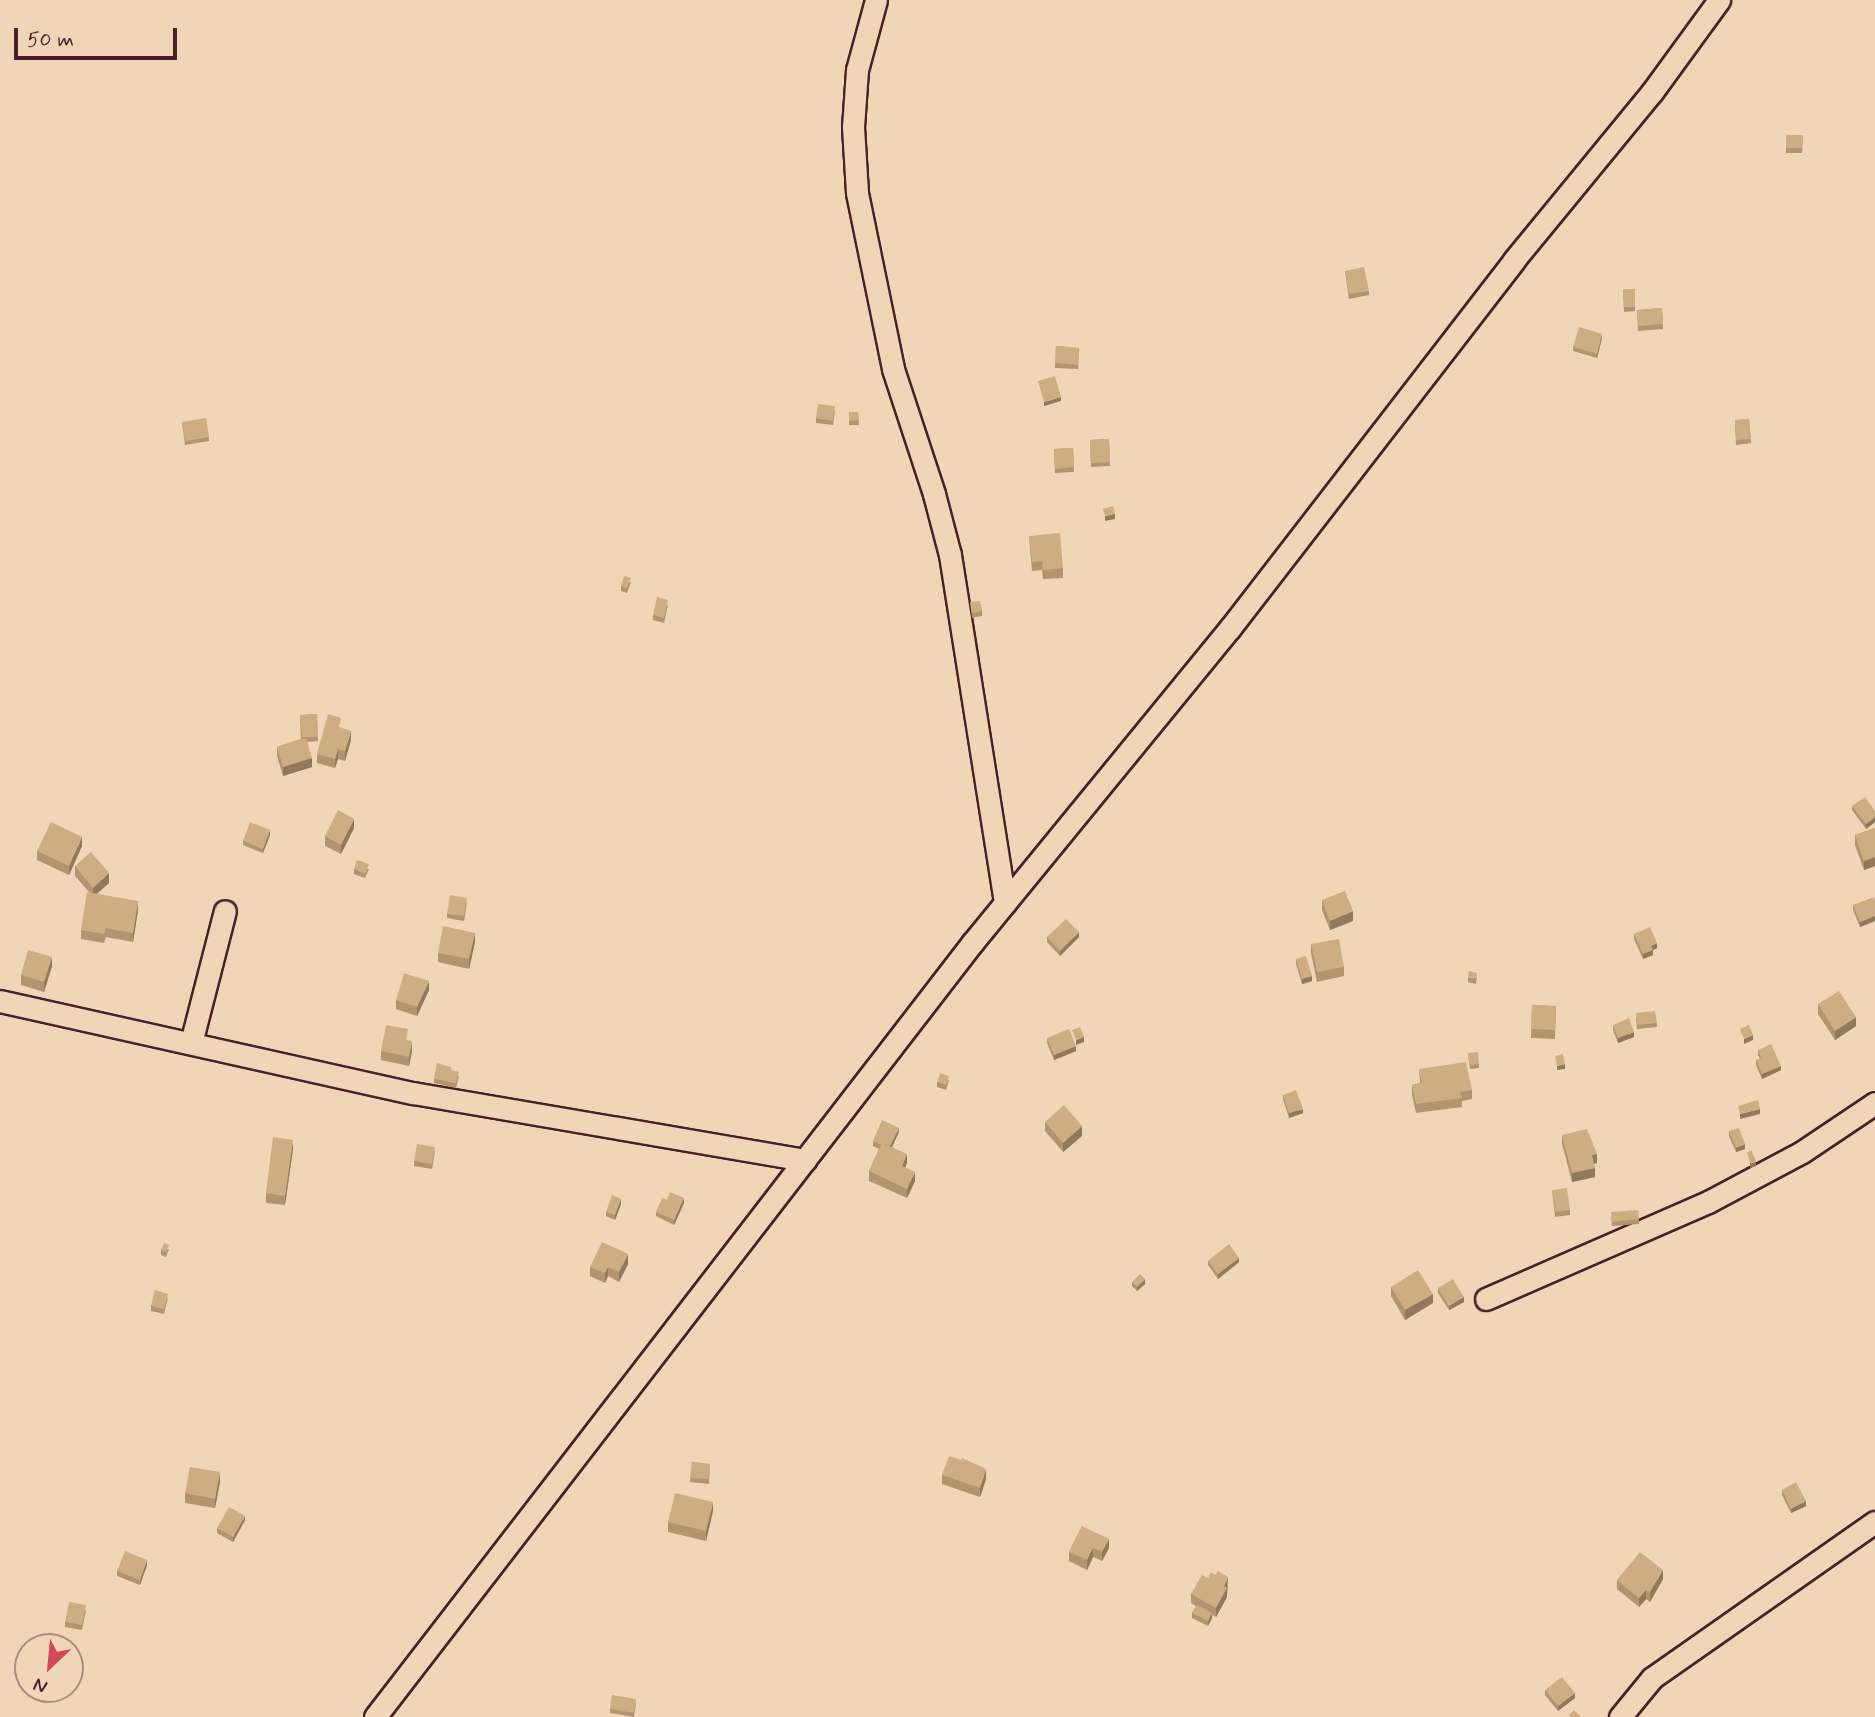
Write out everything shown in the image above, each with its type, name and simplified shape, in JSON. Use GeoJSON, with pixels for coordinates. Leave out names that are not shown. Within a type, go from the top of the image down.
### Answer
{"type":"FeatureCollection","features":[{"type":"Feature","properties":{"kind":"street"},"geometry":{"type":"LineString","coordinates":[[876,0],[858,70],[853,127],[857,193],[893,369],[934,494],[950,555],[1005,903]]}},
{"type":"Feature","properties":{"kind":"street"},"geometry":{"type":"LineString","coordinates":[[375,1717],[1005,903],[1230,628],[1514,260],[1652,92],[1719,0]]}},
{"type":"Feature","properties":{"kind":"street"},"geometry":{"type":"LineString","coordinates":[[191,1043],[225,911]]}},
{"type":"Feature","properties":{"kind":"street"},"geometry":{"type":"LineString","coordinates":[[0,1001],[413,1093],[805,1160]]}},
{"type":"Feature","properties":{"kind":"street"},"geometry":{"type":"LineString","coordinates":[[1486,1299],[1708,1202],[1802,1152],[1875,1103]]}},
{"type":"Feature","properties":{"kind":"street"},"geometry":{"type":"LineString","coordinates":[[1620,1717],[1653,1678],[1875,1522]]}},
{"type":"Feature","properties":{"kind":"building"},"geometry":{"type":"Polygon","coordinates":[[[1786,135],[1803,135],[1802,148],[1786,148],[1786,135]]]}},
{"type":"Feature","properties":{"kind":"building"},"geometry":{"type":"Polygon","coordinates":[[[1364,267],[1369,291],[1349,294],[1345,271],[1364,267]]]}},
{"type":"Feature","properties":{"kind":"building"},"geometry":{"type":"Polygon","coordinates":[[[1623,289],[1635,289],[1635,307],[1624,307],[1623,289]]]}},
{"type":"Feature","properties":{"kind":"building"},"geometry":{"type":"Polygon","coordinates":[[[1662,308],[1663,324],[1638,326],[1637,310],[1662,308]]]}},
{"type":"Feature","properties":{"kind":"building"},"geometry":{"type":"Polygon","coordinates":[[[1579,327],[1602,334],[1597,354],[1573,347],[1579,327]]]}},
{"type":"Feature","properties":{"kind":"building"},"geometry":{"type":"Polygon","coordinates":[[[1056,346],[1079,348],[1078,365],[1055,363],[1056,346]]]}},
{"type":"Feature","properties":{"kind":"building"},"geometry":{"type":"Polygon","coordinates":[[[1055,376],[1061,397],[1044,402],[1038,381],[1055,376]]]}},
{"type":"Feature","properties":{"kind":"building"},"geometry":{"type":"Polygon","coordinates":[[[818,404],[835,406],[833,421],[816,418],[818,404]]]}},
{"type":"Feature","properties":{"kind":"building"},"geometry":{"type":"Polygon","coordinates":[[[849,412],[858,412],[859,420],[849,421],[849,412]]]}},
{"type":"Feature","properties":{"kind":"building"},"geometry":{"type":"Polygon","coordinates":[[[206,418],[209,437],[185,441],[182,422],[206,418]]]}},
{"type":"Feature","properties":{"kind":"building"},"geometry":{"type":"Polygon","coordinates":[[[1749,419],[1751,439],[1736,440],[1735,420],[1749,419]]]}},
{"type":"Feature","properties":{"kind":"building"},"geometry":{"type":"Polygon","coordinates":[[[1109,439],[1110,462],[1091,463],[1090,440],[1109,439]]]}},
{"type":"Feature","properties":{"kind":"building"},"geometry":{"type":"Polygon","coordinates":[[[1073,448],[1074,467],[1055,469],[1054,449],[1073,448]]]}},
{"type":"Feature","properties":{"kind":"building"},"geometry":{"type":"Polygon","coordinates":[[[1113,506],[1115,514],[1105,516],[1103,509],[1113,506]]]}},
{"type":"Feature","properties":{"kind":"building"},"geometry":{"type":"Polygon","coordinates":[[[1060,533],[1063,568],[1043,570],[1042,561],[1032,562],[1029,536],[1060,533]]]}},
{"type":"Feature","properties":{"kind":"building"},"geometry":{"type":"Polygon","coordinates":[[[624,576],[631,578],[627,588],[621,586],[624,576]]]}},
{"type":"Feature","properties":{"kind":"building"},"geometry":{"type":"Polygon","coordinates":[[[657,597],[668,600],[664,618],[653,615],[657,597]]]}},
{"type":"Feature","properties":{"kind":"building"},"geometry":{"type":"Polygon","coordinates":[[[980,601],[982,611],[972,613],[970,602],[980,601]]]}},
{"type":"Feature","properties":{"kind":"building"},"geometry":{"type":"Polygon","coordinates":[[[317,714],[318,737],[302,737],[300,715],[317,714]]]}},
{"type":"Feature","properties":{"kind":"building"},"geometry":{"type":"Polygon","coordinates":[[[328,714],[341,718],[339,727],[351,731],[345,751],[338,749],[335,759],[317,754],[328,714]]]}},
{"type":"Feature","properties":{"kind":"building"},"geometry":{"type":"Polygon","coordinates":[[[306,738],[312,758],[283,767],[277,747],[306,738]]]}},
{"type":"Feature","properties":{"kind":"building"},"geometry":{"type":"Polygon","coordinates":[[[1865,797],[1875,811],[1875,817],[1866,824],[1852,806],[1865,797]]]}},
{"type":"Feature","properties":{"kind":"building"},"geometry":{"type":"Polygon","coordinates":[[[338,810],[354,819],[341,845],[325,836],[338,810]]]}},
{"type":"Feature","properties":{"kind":"building"},"geometry":{"type":"Polygon","coordinates":[[[51,822],[82,837],[69,866],[37,851],[51,822]]]}},
{"type":"Feature","properties":{"kind":"building"},"geometry":{"type":"Polygon","coordinates":[[[250,822],[270,830],[263,849],[243,841],[250,822]]]}},
{"type":"Feature","properties":{"kind":"building"},"geometry":{"type":"Polygon","coordinates":[[[1875,828],[1875,857],[1864,861],[1855,835],[1875,828]]]}},
{"type":"Feature","properties":{"kind":"building"},"geometry":{"type":"Polygon","coordinates":[[[91,852],[109,873],[93,888],[75,866],[91,852]]]}},
{"type":"Feature","properties":{"kind":"building"},"geometry":{"type":"Polygon","coordinates":[[[357,860],[369,864],[365,874],[354,869],[357,860]]]}},
{"type":"Feature","properties":{"kind":"building"},"geometry":{"type":"Polygon","coordinates":[[[1345,891],[1353,911],[1330,921],[1322,900],[1345,891]]]}},
{"type":"Feature","properties":{"kind":"building"},"geometry":{"type":"Polygon","coordinates":[[[87,892],[138,901],[133,933],[106,928],[104,934],[81,930],[87,892]]]}},
{"type":"Feature","properties":{"kind":"building"},"geometry":{"type":"Polygon","coordinates":[[[450,895],[467,898],[464,916],[447,914],[450,895]]]}},
{"type":"Feature","properties":{"kind":"building"},"geometry":{"type":"Polygon","coordinates":[[[1874,897],[1875,916],[1860,922],[1853,905],[1874,897]]]}},
{"type":"Feature","properties":{"kind":"building"},"geometry":{"type":"Polygon","coordinates":[[[1066,919],[1079,932],[1060,951],[1047,937],[1066,919]]]}},
{"type":"Feature","properties":{"kind":"building"},"geometry":{"type":"Polygon","coordinates":[[[443,926],[475,933],[469,959],[438,953],[443,926]]]}},
{"type":"Feature","properties":{"kind":"building"},"geometry":{"type":"Polygon","coordinates":[[[1650,927],[1657,943],[1651,946],[1653,950],[1643,954],[1634,934],[1650,927]]]}},
{"type":"Feature","properties":{"kind":"building"},"geometry":{"type":"Polygon","coordinates":[[[1339,939],[1344,967],[1317,972],[1311,944],[1339,939]]]}},
{"type":"Feature","properties":{"kind":"building"},"geometry":{"type":"Polygon","coordinates":[[[28,950],[52,957],[44,982],[21,975],[28,950]]]}},
{"type":"Feature","properties":{"kind":"building"},"geometry":{"type":"Polygon","coordinates":[[[1306,956],[1312,976],[1302,979],[1296,959],[1306,956]]]}},
{"type":"Feature","properties":{"kind":"building"},"geometry":{"type":"Polygon","coordinates":[[[1469,971],[1477,973],[1476,979],[1468,978],[1469,971]]]}},
{"type":"Feature","properties":{"kind":"building"},"geometry":{"type":"Polygon","coordinates":[[[404,973],[429,981],[417,1007],[396,1000],[404,973]]]}},
{"type":"Feature","properties":{"kind":"building"},"geometry":{"type":"Polygon","coordinates":[[[1839,991],[1856,1017],[1835,1031],[1818,1004],[1839,991]]]}},
{"type":"Feature","properties":{"kind":"building"},"geometry":{"type":"Polygon","coordinates":[[[1532,1005],[1556,1006],[1555,1030],[1531,1029],[1532,1005]]]}},
{"type":"Feature","properties":{"kind":"building"},"geometry":{"type":"Polygon","coordinates":[[[1655,1011],[1657,1023],[1637,1025],[1636,1013],[1655,1011]]]}},
{"type":"Feature","properties":{"kind":"building"},"geometry":{"type":"Polygon","coordinates":[[[1629,1018],[1634,1032],[1618,1038],[1613,1025],[1629,1018]]]}},
{"type":"Feature","properties":{"kind":"building"},"geometry":{"type":"Polygon","coordinates":[[[386,1025],[408,1029],[406,1040],[412,1041],[409,1057],[381,1051],[386,1025]]]}},
{"type":"Feature","properties":{"kind":"building"},"geometry":{"type":"Polygon","coordinates":[[[1749,1025],[1753,1035],[1744,1039],[1740,1029],[1749,1025]]]}},
{"type":"Feature","properties":{"kind":"building"},"geometry":{"type":"Polygon","coordinates":[[[1080,1027],[1084,1037],[1076,1040],[1072,1030],[1080,1027]]]}},
{"type":"Feature","properties":{"kind":"building"},"geometry":{"type":"Polygon","coordinates":[[[1069,1029],[1076,1046],[1054,1055],[1047,1038],[1069,1029]]]}},
{"type":"Feature","properties":{"kind":"building"},"geometry":{"type":"Polygon","coordinates":[[[1771,1044],[1781,1066],[1762,1074],[1756,1060],[1761,1058],[1758,1050],[1771,1044]]]}},
{"type":"Feature","properties":{"kind":"building"},"geometry":{"type":"Polygon","coordinates":[[[1478,1052],[1479,1064],[1470,1065],[1468,1053],[1478,1052]]]}},
{"type":"Feature","properties":{"kind":"building"},"geometry":{"type":"Polygon","coordinates":[[[1563,1054],[1565,1064],[1557,1066],[1555,1056],[1563,1054]]]}},
{"type":"Feature","properties":{"kind":"building"},"geometry":{"type":"Polygon","coordinates":[[[1466,1062],[1472,1090],[1460,1092],[1462,1098],[1416,1104],[1412,1085],[1422,1083],[1419,1069],[1466,1062]]]}},
{"type":"Feature","properties":{"kind":"building"},"geometry":{"type":"Polygon","coordinates":[[[437,1063],[459,1072],[456,1083],[434,1079],[437,1063]]]}},
{"type":"Feature","properties":{"kind":"building"},"geometry":{"type":"Polygon","coordinates":[[[940,1073],[949,1076],[946,1085],[937,1082],[940,1073]]]}},
{"type":"Feature","properties":{"kind":"building"},"geometry":{"type":"Polygon","coordinates":[[[1296,1090],[1303,1109],[1289,1113],[1283,1095],[1296,1090]]]}},
{"type":"Feature","properties":{"kind":"building"},"geometry":{"type":"Polygon","coordinates":[[[1758,1100],[1760,1109],[1740,1114],[1738,1106],[1758,1100]]]}},
{"type":"Feature","properties":{"kind":"building"},"geometry":{"type":"Polygon","coordinates":[[[1064,1105],[1082,1126],[1063,1143],[1045,1122],[1064,1105]]]}},
{"type":"Feature","properties":{"kind":"building"},"geometry":{"type":"Polygon","coordinates":[[[882,1120],[899,1128],[890,1146],[873,1141],[882,1120]]]}},
{"type":"Feature","properties":{"kind":"building"},"geometry":{"type":"Polygon","coordinates":[[[1739,1128],[1745,1144],[1736,1148],[1729,1131],[1739,1128]]]}},
{"type":"Feature","properties":{"kind":"building"},"geometry":{"type":"Polygon","coordinates":[[[1587,1129],[1597,1154],[1592,1155],[1595,1168],[1572,1173],[1562,1135],[1587,1129]]]}},
{"type":"Feature","properties":{"kind":"building"},"geometry":{"type":"Polygon","coordinates":[[[273,1137],[293,1140],[285,1196],[266,1193],[273,1137]]]}},
{"type":"Feature","properties":{"kind":"building"},"geometry":{"type":"Polygon","coordinates":[[[882,1143],[907,1154],[902,1166],[915,1172],[907,1189],[869,1171],[882,1143]]]}},
{"type":"Feature","properties":{"kind":"building"},"geometry":{"type":"Polygon","coordinates":[[[417,1144],[435,1147],[432,1164],[414,1161],[417,1144]]]}},
{"type":"Feature","properties":{"kind":"building"},"geometry":{"type":"Polygon","coordinates":[[[1752,1151],[1756,1162],[1750,1163],[1747,1152],[1752,1151]]]}},
{"type":"Feature","properties":{"kind":"building"},"geometry":{"type":"Polygon","coordinates":[[[1567,1188],[1570,1210],[1555,1212],[1552,1190],[1567,1188]]]}},
{"type":"Feature","properties":{"kind":"building"},"geometry":{"type":"Polygon","coordinates":[[[670,1192],[684,1198],[674,1220],[656,1212],[662,1198],[667,1200],[670,1192]]]}},
{"type":"Feature","properties":{"kind":"building"},"geometry":{"type":"Polygon","coordinates":[[[612,1195],[621,1199],[615,1215],[606,1212],[612,1195]]]}},
{"type":"Feature","properties":{"kind":"building"},"geometry":{"type":"Polygon","coordinates":[[[1638,1210],[1639,1219],[1612,1222],[1611,1212],[1638,1210]]]}},
{"type":"Feature","properties":{"kind":"building"},"geometry":{"type":"Polygon","coordinates":[[[602,1242],[628,1254],[619,1272],[608,1267],[605,1273],[590,1267],[602,1242]]]}},
{"type":"Feature","properties":{"kind":"building"},"geometry":{"type":"Polygon","coordinates":[[[164,1243],[169,1245],[166,1252],[161,1250],[164,1243]]]}},
{"type":"Feature","properties":{"kind":"building"},"geometry":{"type":"Polygon","coordinates":[[[1229,1244],[1239,1258],[1218,1274],[1208,1261],[1229,1244]]]}},
{"type":"Feature","properties":{"kind":"building"},"geometry":{"type":"Polygon","coordinates":[[[1418,1270],[1433,1294],[1405,1310],[1391,1287],[1418,1270]]]}},
{"type":"Feature","properties":{"kind":"building"},"geometry":{"type":"Polygon","coordinates":[[[1140,1274],[1145,1279],[1137,1287],[1132,1282],[1140,1274]]]}},
{"type":"Feature","properties":{"kind":"building"},"geometry":{"type":"Polygon","coordinates":[[[1453,1279],[1464,1297],[1449,1306],[1438,1288],[1453,1279]]]}},
{"type":"Feature","properties":{"kind":"building"},"geometry":{"type":"Polygon","coordinates":[[[155,1290],[168,1294],[164,1309],[151,1306],[155,1290]]]}},
{"type":"Feature","properties":{"kind":"building"},"geometry":{"type":"Polygon","coordinates":[[[949,1456],[961,1460],[962,1458],[986,1469],[980,1488],[942,1475],[949,1456]]]}},
{"type":"Feature","properties":{"kind":"building"},"geometry":{"type":"Polygon","coordinates":[[[692,1462],[710,1464],[709,1479],[690,1478],[692,1462]]]}},
{"type":"Feature","properties":{"kind":"building"},"geometry":{"type":"Polygon","coordinates":[[[190,1467],[220,1472],[215,1499],[185,1493],[190,1467]]]}},
{"type":"Feature","properties":{"kind":"building"},"geometry":{"type":"Polygon","coordinates":[[[1796,1482],[1806,1501],[1791,1509],[1782,1490],[1796,1482]]]}},
{"type":"Feature","properties":{"kind":"building"},"geometry":{"type":"Polygon","coordinates":[[[675,1493],[713,1502],[706,1531],[668,1522],[675,1493]]]}},
{"type":"Feature","properties":{"kind":"building"},"geometry":{"type":"Polygon","coordinates":[[[229,1507],[245,1516],[233,1537],[217,1528],[229,1507]]]}},
{"type":"Feature","properties":{"kind":"building"},"geometry":{"type":"Polygon","coordinates":[[[1082,1526],[1109,1539],[1102,1552],[1093,1548],[1087,1560],[1069,1552],[1082,1526]]]}},
{"type":"Feature","properties":{"kind":"building"},"geometry":{"type":"Polygon","coordinates":[[[125,1551],[147,1560],[140,1580],[117,1571],[125,1551]]]}},
{"type":"Feature","properties":{"kind":"building"},"geometry":{"type":"Polygon","coordinates":[[[1640,1552],[1663,1570],[1650,1592],[1646,1590],[1639,1598],[1617,1580],[1640,1552]]]}},
{"type":"Feature","properties":{"kind":"building"},"geometry":{"type":"Polygon","coordinates":[[[1218,1571],[1228,1577],[1224,1586],[1227,1588],[1216,1608],[1191,1594],[1202,1575],[1208,1578],[1211,1572],[1215,1575],[1218,1571]]]}},
{"type":"Feature","properties":{"kind":"building"},"geometry":{"type":"Polygon","coordinates":[[[69,1602],[86,1605],[82,1625],[65,1622],[69,1602]]]}},
{"type":"Feature","properties":{"kind":"building"},"geometry":{"type":"Polygon","coordinates":[[[1197,1605],[1212,1613],[1208,1621],[1192,1613],[1197,1605]]]}},
{"type":"Feature","properties":{"kind":"building"},"geometry":{"type":"Polygon","coordinates":[[[1562,1677],[1575,1693],[1558,1706],[1545,1690],[1562,1677]]]}},
{"type":"Feature","properties":{"kind":"building"},"geometry":{"type":"Polygon","coordinates":[[[612,1695],[636,1699],[634,1713],[610,1709],[612,1695]]]}},
{"type":"Feature","properties":{"kind":"building"},"geometry":{"type":"Polygon","coordinates":[[[1574,1710],[1581,1717],[1569,1715],[1574,1710]]]}}]}
